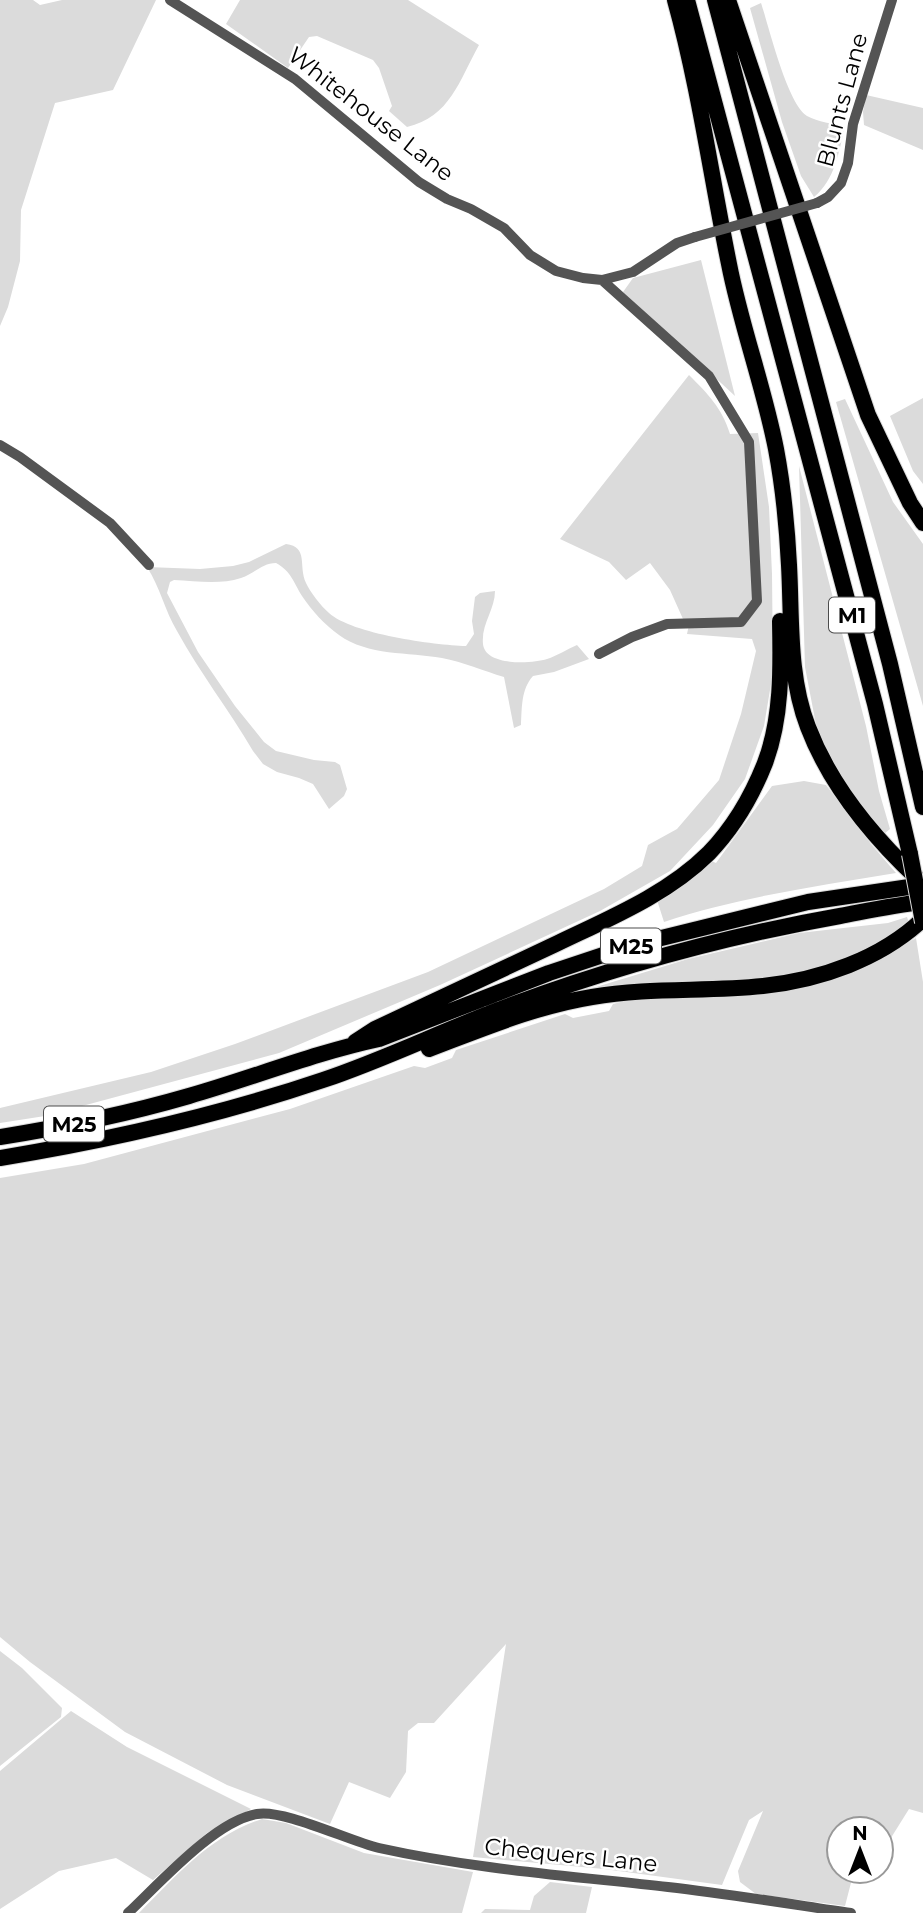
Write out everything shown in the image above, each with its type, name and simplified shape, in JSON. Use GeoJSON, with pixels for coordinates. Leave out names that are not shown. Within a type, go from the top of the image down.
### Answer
{"type":"FeatureCollection","features":[{"type":"Feature","properties":{"kind":"highway"},"geometry":{"type":"LineString","coordinates":[[675,0],[688,46],[729,267],[776,448],[789,562],[791,632],[801,703],[808,727],[835,779],[876,835],[923,885]]}},
{"type":"Feature","properties":{"kind":"highway","name":"M1"},"geometry":{"type":"LineString","coordinates":[[687,0],[876,704],[910,854],[919,923]]}},
{"type":"Feature","properties":{"kind":"highway","name":"M1"},"geometry":{"type":"LineString","coordinates":[[715,0],[890,664],[923,807]]}},
{"type":"Feature","properties":{"kind":"highway"},"geometry":{"type":"LineString","coordinates":[[728,0],[879,441],[923,523]]}},
{"type":"Feature","properties":{"kind":"highway"},"geometry":{"type":"LineString","coordinates":[[879,441],[923,505]]}},
{"type":"Feature","properties":{"kind":"highway"},"geometry":{"type":"LineString","coordinates":[[351,1045],[375,1028],[656,894],[709,853],[731,827],[756,784],[766,761],[775,727],[781,659],[782,494]]}},
{"type":"Feature","properties":{"kind":"highway","name":"M25"},"geometry":{"type":"LineString","coordinates":[[0,1137],[62,1127],[189,1096],[351,1045],[379,1040],[549,973],[633,946],[808,902],[923,885]]}},
{"type":"Feature","properties":{"kind":"highway","name":"M25"},"geometry":{"type":"LineString","coordinates":[[0,1158],[80,1145],[161,1127],[311,1084],[395,1053],[508,1006],[648,960],[798,923],[923,902]]}},
{"type":"Feature","properties":{"kind":"highway"},"geometry":{"type":"LineString","coordinates":[[395,1053],[424,1051],[519,1015],[589,997],[654,989],[762,986],[813,977],[866,958],[919,923]]}},
{"type":"Feature","properties":{"kind":"street","name":"Whitehouse Lane"},"geometry":{"type":"LineString","coordinates":[[170,0],[295,79],[419,182],[504,228],[530,255],[556,271],[602,280],[633,272],[660,254]]}},
{"type":"Feature","properties":{"kind":"street","name":"Blunts Lane"},"geometry":{"type":"LineString","coordinates":[[660,254],[677,243],[695,237],[817,204],[841,183],[848,163],[853,124],[892,0]]}},
{"type":"Feature","properties":{"kind":"street"},"geometry":{"type":"LineString","coordinates":[[598,654],[667,624],[741,622],[757,601],[749,442],[709,376],[602,280]]}},
{"type":"Feature","properties":{"kind":"street"},"geometry":{"type":"LineString","coordinates":[[0,445],[110,523],[149,565]]}},
{"type":"Feature","properties":{"kind":"street","name":"Chequers Lane"},"geometry":{"type":"LineString","coordinates":[[128,1913],[199,1847],[226,1826],[259,1813],[290,1819],[371,1846],[450,1863],[720,1893],[852,1913]]}},
{"type":"Feature","properties":{"kind":"shaded area"},"geometry":{"type":"Polygon","coordinates":[[[0,0],[33,0],[40,5],[62,0],[156,0],[113,90],[55,103],[21,210],[20,261],[0,326],[0,0]]]}},
{"type":"Feature","properties":{"kind":"shaded area"},"geometry":{"type":"Polygon","coordinates":[[[240,0],[408,0],[479,45],[452,96],[434,115],[407,127],[389,111],[392,106],[379,68],[373,60],[317,36],[309,37],[288,68],[226,24],[240,0]]]}},
{"type":"Feature","properties":{"kind":"shaded area"},"geometry":{"type":"Polygon","coordinates":[[[761,3],[786,81],[800,108],[811,118],[845,126],[831,174],[814,197],[801,176],[782,122],[750,8],[761,3]]]}},
{"type":"Feature","properties":{"kind":"shaded area"},"geometry":{"type":"Polygon","coordinates":[[[866,95],[923,108],[923,150],[864,125],[866,95]]]}},
{"type":"Feature","properties":{"kind":"shaded area"},"geometry":{"type":"Polygon","coordinates":[[[701,260],[735,396],[623,292],[633,278],[701,260]]]}},
{"type":"Feature","properties":{"kind":"shaded area"},"geometry":{"type":"Polygon","coordinates":[[[689,375],[719,409],[730,434],[758,433],[769,507],[773,672],[764,726],[745,779],[713,825],[670,871],[600,911],[440,985],[279,1053],[45,1116],[0,1123],[0,1108],[151,1072],[235,1044],[428,972],[604,889],[642,866],[648,845],[677,829],[719,780],[741,714],[756,651],[752,639],[687,634],[690,620],[683,619],[670,590],[650,563],[626,580],[609,562],[560,539],[689,375]]]}},
{"type":"Feature","properties":{"kind":"shaded area"},"geometry":{"type":"Polygon","coordinates":[[[923,398],[923,484],[913,471],[890,416],[923,398]]]}},
{"type":"Feature","properties":{"kind":"shaded area"},"geometry":{"type":"Polygon","coordinates":[[[845,399],[893,502],[923,544],[923,706],[836,402],[845,399]]]}},
{"type":"Feature","properties":{"kind":"shaded area"},"geometry":{"type":"Polygon","coordinates":[[[799,466],[890,829],[884,834],[834,767],[817,730],[805,667],[799,466]]]}},
{"type":"Feature","properties":{"kind":"shaded area"},"geometry":{"type":"Polygon","coordinates":[[[286,544],[298,549],[306,583],[319,603],[329,613],[356,627],[415,641],[466,646],[474,634],[472,621],[475,597],[480,593],[495,591],[483,637],[486,651],[492,656],[510,662],[540,661],[577,645],[589,659],[554,672],[533,676],[524,693],[521,725],[514,728],[504,677],[450,660],[375,650],[350,642],[319,617],[289,574],[276,563],[233,580],[170,582],[167,593],[198,652],[264,742],[276,751],[340,765],[347,789],[344,796],[329,809],[313,784],[277,772],[263,764],[253,751],[186,647],[147,567],[200,569],[233,566],[249,562],[286,544]]]}},
{"type":"Feature","properties":{"kind":"shaded area"},"geometry":{"type":"Polygon","coordinates":[[[804,781],[826,785],[896,873],[750,899],[664,922],[657,900],[709,860],[716,863],[772,786],[804,781]]]}},
{"type":"Feature","properties":{"kind":"shaded area"},"geometry":{"type":"Polygon","coordinates":[[[907,917],[909,923],[878,944],[846,959],[813,969],[744,980],[636,984],[583,991],[688,959],[799,933],[888,923],[907,917]]]}},
{"type":"Feature","properties":{"kind":"shaded area"},"geometry":{"type":"Polygon","coordinates":[[[916,938],[923,982],[923,1813],[909,1809],[895,1831],[895,1815],[825,1815],[825,1885],[850,1885],[845,1906],[756,1894],[740,1882],[738,1871],[763,1811],[749,1820],[722,1885],[604,1869],[473,1857],[506,1644],[434,1723],[418,1723],[408,1731],[406,1772],[390,1798],[349,1782],[330,1824],[227,1785],[125,1732],[0,1637],[0,1178],[84,1164],[290,1109],[414,1066],[425,1068],[452,1058],[456,1050],[565,1014],[573,1018],[609,1011],[613,1004],[641,997],[814,985],[874,962],[916,938]]]}},
{"type":"Feature","properties":{"kind":"shaded area"},"geometry":{"type":"Polygon","coordinates":[[[0,1651],[22,1668],[62,1708],[61,1717],[0,1766],[0,1651]]]}},
{"type":"Feature","properties":{"kind":"shaded area"},"geometry":{"type":"Polygon","coordinates":[[[71,1711],[127,1747],[251,1809],[207,1833],[153,1880],[116,1858],[59,1871],[0,1909],[0,1771],[71,1711]]]}},
{"type":"Feature","properties":{"kind":"shaded area"},"geometry":{"type":"Polygon","coordinates":[[[262,1819],[286,1823],[364,1853],[473,1872],[462,1913],[139,1913],[210,1846],[243,1826],[262,1819]]]}},
{"type":"Feature","properties":{"kind":"shaded area"},"geometry":{"type":"Polygon","coordinates":[[[550,1882],[592,1887],[586,1913],[481,1913],[485,1909],[530,1910],[534,1896],[550,1882]]]}}]}
